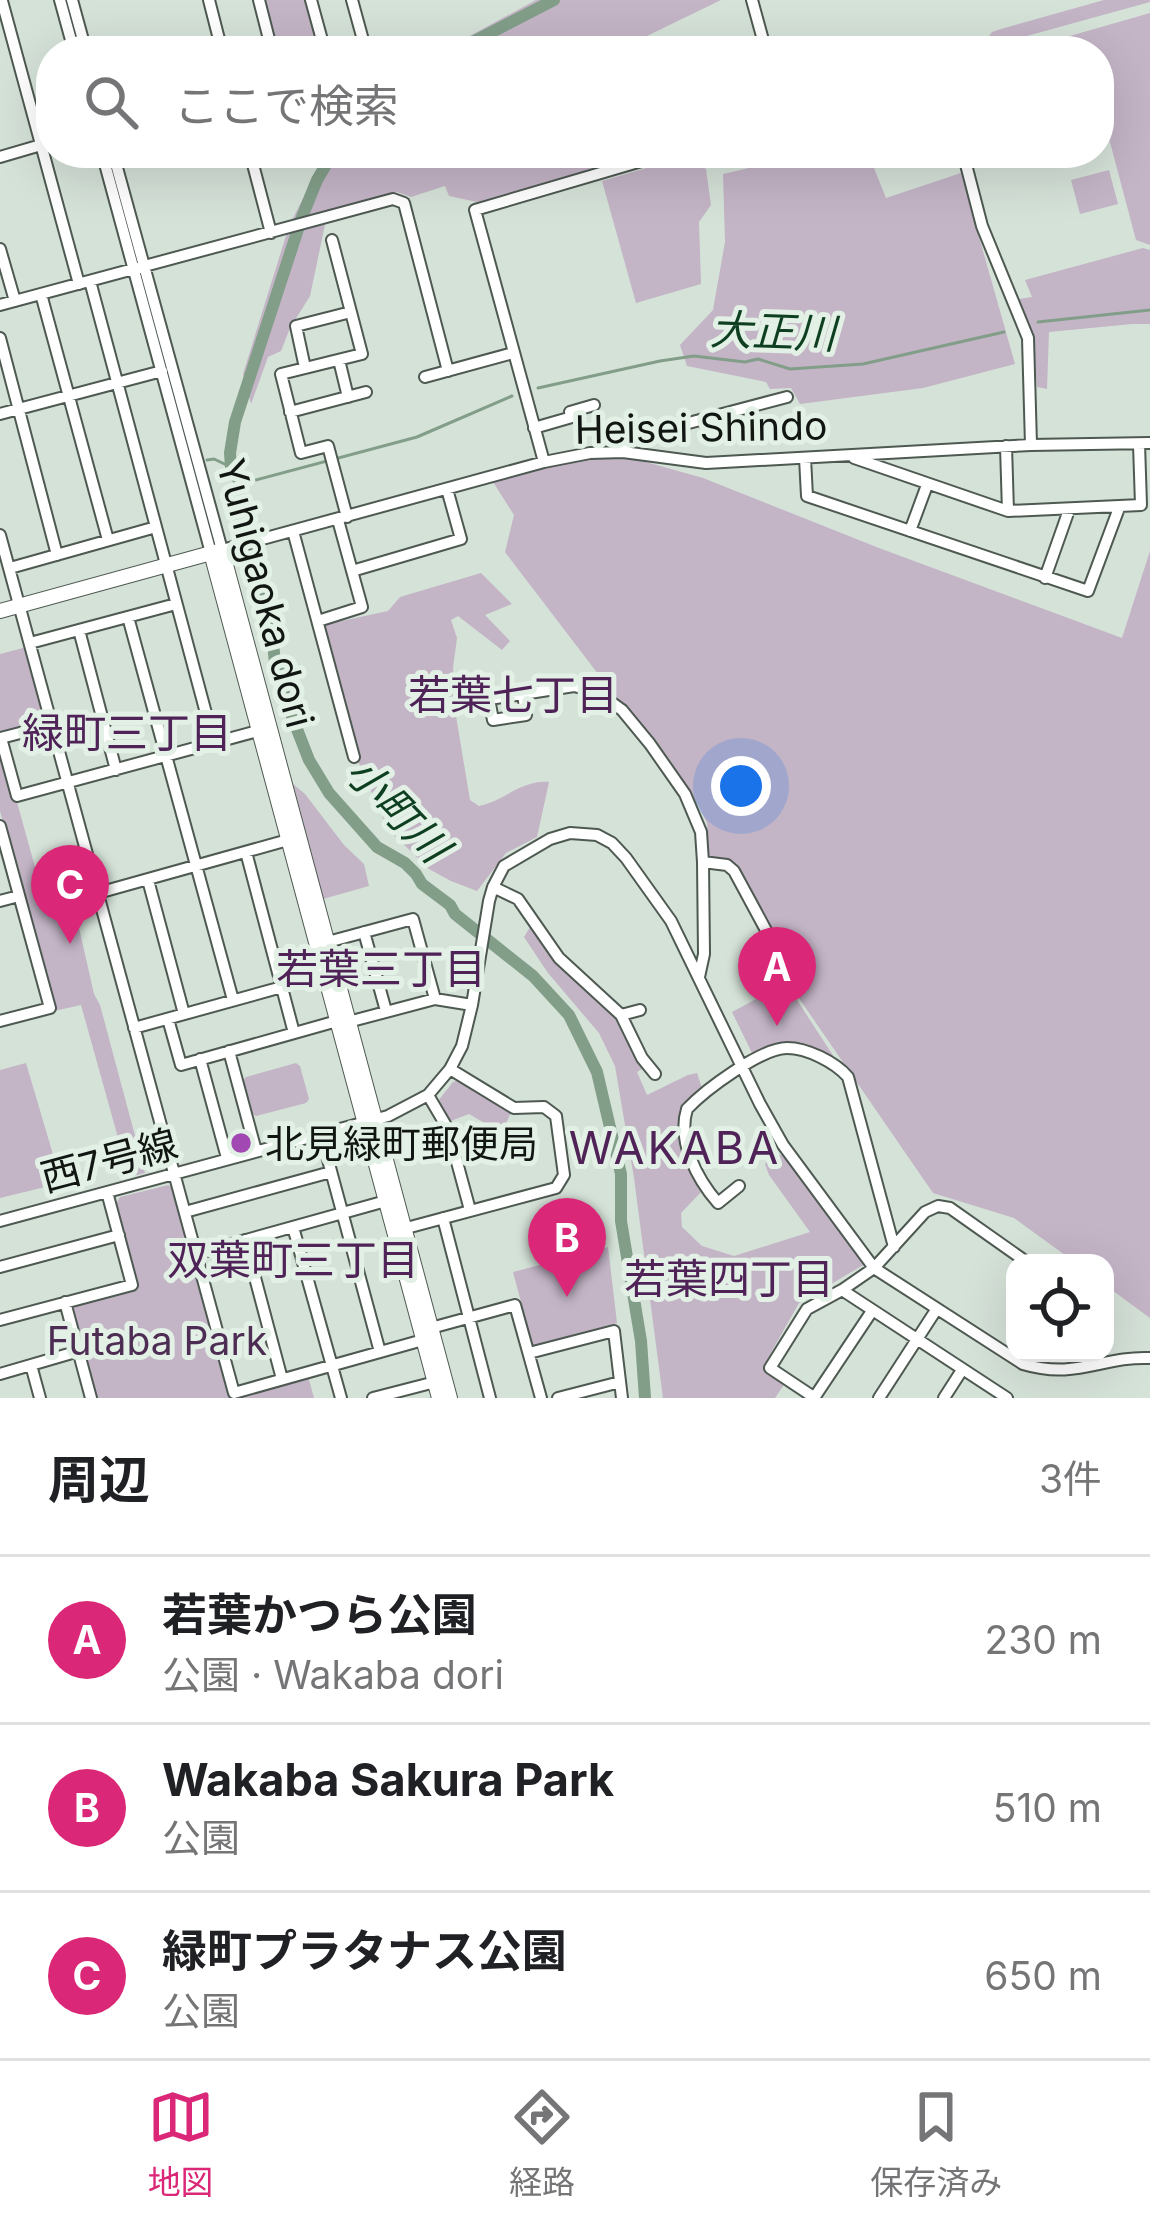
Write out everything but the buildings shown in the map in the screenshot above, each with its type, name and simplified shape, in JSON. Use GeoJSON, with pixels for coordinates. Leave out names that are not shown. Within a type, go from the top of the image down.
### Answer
{"type":"FeatureCollection","features":[{"type":"Feature","properties":{"kind":"main road"},"geometry":{"type":"LineString","coordinates":[[0,611],[222,550]]}},
{"type":"Feature","properties":{"kind":"main road","name":"Yuhigaoka dori"},"geometry":{"type":"LineString","coordinates":[[222,550],[263,730],[439,1387],[450,1398]]}},
{"type":"Feature","properties":{"kind":"street"},"geometry":{"type":"LineString","coordinates":[[60,0],[70,36]]}},
{"type":"Feature","properties":{"kind":"street"},"geometry":{"type":"LineString","coordinates":[[72,0],[82,36]]}},
{"type":"Feature","properties":{"kind":"street"},"geometry":{"type":"LineString","coordinates":[[209,0],[218,36]]}},
{"type":"Feature","properties":{"kind":"street"},"geometry":{"type":"LineString","coordinates":[[259,0],[268,36]]}},
{"type":"Feature","properties":{"kind":"street"},"geometry":{"type":"LineString","coordinates":[[311,0],[321,36]]}},
{"type":"Feature","properties":{"kind":"street"},"geometry":{"type":"LineString","coordinates":[[352,0],[361,36]]}},
{"type":"Feature","properties":{"kind":"street"},"geometry":{"type":"LineString","coordinates":[[752,0],[762,36]]}},
{"type":"Feature","properties":{"kind":"street"},"geometry":{"type":"LineString","coordinates":[[3,1],[36,126]]}},
{"type":"Feature","properties":{"kind":"street"},"geometry":{"type":"LineString","coordinates":[[0,157],[36,146]]}},
{"type":"Feature","properties":{"kind":"street"},"geometry":{"type":"LineString","coordinates":[[48,168],[116,383],[214,743]]}},
{"type":"Feature","properties":{"kind":"street","name":"Yuhigaoka dori"},"geometry":{"type":"LineString","coordinates":[[107,168],[139,269]]}},
{"type":"Feature","properties":{"kind":"street","name":"Yuhigaoka dori"},"geometry":{"type":"LineString","coordinates":[[116,168],[165,370],[222,550]]}},
{"type":"Feature","properties":{"kind":"street"},"geometry":{"type":"LineString","coordinates":[[254,168],[271,233]]}},
{"type":"Feature","properties":{"kind":"street"},"geometry":{"type":"LineString","coordinates":[[544,462],[475,210],[619,168]]}},
{"type":"Feature","properties":{"kind":"street"},"geometry":{"type":"LineString","coordinates":[[967,168],[982,226],[1028,338],[1031,446]]}},
{"type":"Feature","properties":{"kind":"street"},"geometry":{"type":"LineString","coordinates":[[0,305],[393,199],[404,202],[448,371]]}},
{"type":"Feature","properties":{"kind":"street"},"geometry":{"type":"LineString","coordinates":[[318,621],[362,608],[328,446],[301,453],[281,374],[362,354],[332,240]]}},
{"type":"Feature","properties":{"kind":"street"},"geometry":{"type":"LineString","coordinates":[[0,249],[15,301]]}},
{"type":"Feature","properties":{"kind":"street"},"geometry":{"type":"LineString","coordinates":[[41,294],[108,540]]}},
{"type":"Feature","properties":{"kind":"street"},"geometry":{"type":"LineString","coordinates":[[305,368],[296,326],[351,312]]}},
{"type":"Feature","properties":{"kind":"street"},"geometry":{"type":"LineString","coordinates":[[0,338],[57,555]]}},
{"type":"Feature","properties":{"kind":"street"},"geometry":{"type":"LineString","coordinates":[[425,377],[514,353]]}},
{"type":"Feature","properties":{"kind":"street"},"geometry":{"type":"LineString","coordinates":[[338,360],[348,397]]}},
{"type":"Feature","properties":{"kind":"street"},"geometry":{"type":"LineString","coordinates":[[0,414],[165,370]]}},
{"type":"Feature","properties":{"kind":"street"},"geometry":{"type":"LineString","coordinates":[[290,412],[366,392]]}},
{"type":"Feature","properties":{"kind":"street"},"geometry":{"type":"LineString","coordinates":[[623,452],[628,439],[787,397]]}},
{"type":"Feature","properties":{"kind":"street"},"geometry":{"type":"LineString","coordinates":[[534,428],[594,405]]}},
{"type":"Feature","properties":{"kind":"street"},"geometry":{"type":"LineString","coordinates":[[847,456],[1008,511],[1118,508],[1141,505],[1144,444]]}},
{"type":"Feature","properties":{"kind":"street","name":"Heisei Shindo"},"geometry":{"type":"LineString","coordinates":[[222,550],[590,453],[623,452],[706,463],[1006,446],[1144,444]]}},
{"type":"Feature","properties":{"kind":"street"},"geometry":{"type":"LineString","coordinates":[[1006,446],[1008,511]]}},
{"type":"Feature","properties":{"kind":"street"},"geometry":{"type":"LineString","coordinates":[[805,458],[807,496],[1088,591],[1118,508]]}},
{"type":"Feature","properties":{"kind":"street"},"geometry":{"type":"LineString","coordinates":[[910,531],[927,484]]}},
{"type":"Feature","properties":{"kind":"street"},"geometry":{"type":"LineString","coordinates":[[352,571],[461,539],[447,489]]}},
{"type":"Feature","properties":{"kind":"street"},"geometry":{"type":"LineString","coordinates":[[1045,578],[1069,509]]}},
{"type":"Feature","properties":{"kind":"street"},"geometry":{"type":"LineString","coordinates":[[10,568],[156,527]]}},
{"type":"Feature","properties":{"kind":"street"},"geometry":{"type":"LineString","coordinates":[[293,531],[354,758]]}},
{"type":"Feature","properties":{"kind":"street"},"geometry":{"type":"LineString","coordinates":[[0,535],[234,1393],[380,1352],[515,1306],[541,1398]]}},
{"type":"Feature","properties":{"kind":"street"},"geometry":{"type":"LineString","coordinates":[[30,643],[176,604]]}},
{"type":"Feature","properties":{"kind":"street"},"geometry":{"type":"LineString","coordinates":[[128,617],[232,1000]]}},
{"type":"Feature","properties":{"kind":"street"},"geometry":{"type":"LineString","coordinates":[[79,630],[116,770]]}},
{"type":"Feature","properties":{"kind":"street"},"geometry":{"type":"LineString","coordinates":[[523,694],[578,686],[597,692],[614,703],[650,744],[689,801],[701,832],[704,862],[704,954],[699,979]]}},
{"type":"Feature","properties":{"kind":"street"},"geometry":{"type":"LineString","coordinates":[[52,725],[2,738],[17,796],[263,730]]}},
{"type":"Feature","properties":{"kind":"street"},"geometry":{"type":"LineString","coordinates":[[0,826],[4,855],[50,1008],[0,1021]]}},
{"type":"Feature","properties":{"kind":"street"},"geometry":{"type":"LineString","coordinates":[[470,1210],[448,1129],[428,1095],[462,1046],[493,886],[512,859],[550,839],[570,833],[597,835],[612,843],[670,921],[783,1144],[874,1268],[1006,1353]]}},
{"type":"Feature","properties":{"kind":"street"},"geometry":{"type":"LineString","coordinates":[[98,893],[292,839]]}},
{"type":"Feature","properties":{"kind":"street"},"geometry":{"type":"LineString","coordinates":[[246,852],[294,1033]]}},
{"type":"Feature","properties":{"kind":"street"},"geometry":{"type":"LineString","coordinates":[[704,862],[727,865],[734,872],[768,934]]}},
{"type":"Feature","properties":{"kind":"street"},"geometry":{"type":"LineString","coordinates":[[148,880],[184,1014]]}},
{"type":"Feature","properties":{"kind":"street"},"geometry":{"type":"LineString","coordinates":[[493,886],[518,899],[559,958],[621,1015],[655,1074]]}},
{"type":"Feature","properties":{"kind":"street"},"geometry":{"type":"LineString","coordinates":[[0,902],[20,896]]}},
{"type":"Feature","properties":{"kind":"street"},"geometry":{"type":"LineString","coordinates":[[321,944],[413,919],[435,999]]}},
{"type":"Feature","properties":{"kind":"street"},"geometry":{"type":"LineString","coordinates":[[364,932],[386,1011]]}},
{"type":"Feature","properties":{"kind":"street"},"geometry":{"type":"LineString","coordinates":[[134,1028],[282,987]]}},
{"type":"Feature","properties":{"kind":"street"},"geometry":{"type":"LineString","coordinates":[[168,1018],[181,1065],[435,999],[472,1005]]}},
{"type":"Feature","properties":{"kind":"street"},"geometry":{"type":"LineString","coordinates":[[621,1015],[640,1010]]}},
{"type":"Feature","properties":{"kind":"street"},"geometry":{"type":"LineString","coordinates":[[739,1186],[718,1203],[695,1167],[684,1116],[694,1102],[773,1050],[806,1052],[843,1070],[852,1088],[894,1246]]}},
{"type":"Feature","properties":{"kind":"street"},"geometry":{"type":"LineString","coordinates":[[229,1051],[256,1151]]}},
{"type":"Feature","properties":{"kind":"street"},"geometry":{"type":"LineString","coordinates":[[200,1059],[227,1158]]}},
{"type":"Feature","properties":{"kind":"street"},"geometry":{"type":"LineString","coordinates":[[399,1230],[556,1187],[564,1174],[556,1116],[544,1107],[514,1108],[450,1069]]}},
{"type":"Feature","properties":{"kind":"street","name":"西7号線"},"geometry":{"type":"LineString","coordinates":[[0,1221],[370,1121],[428,1095]]}},
{"type":"Feature","properties":{"kind":"street"},"geometry":{"type":"LineString","coordinates":[[321,1134],[380,1352]]}},
{"type":"Feature","properties":{"kind":"street"},"geometry":{"type":"LineString","coordinates":[[184,1211],[331,1172]]}},
{"type":"Feature","properties":{"kind":"street"},"geometry":{"type":"LineString","coordinates":[[0,1320],[132,1285],[107,1192]]}},
{"type":"Feature","properties":{"kind":"street"},"geometry":{"type":"LineString","coordinates":[[196,1253],[391,1199]]}},
{"type":"Feature","properties":{"kind":"street"},"geometry":{"type":"LineString","coordinates":[[872,1311],[815,1398],[770,1368],[807,1309],[874,1268],[925,1212],[938,1206],[950,1208],[1015,1254]]}},
{"type":"Feature","properties":{"kind":"street"},"geometry":{"type":"LineString","coordinates":[[443,1218],[490,1398]]}},
{"type":"Feature","properties":{"kind":"street"},"geometry":{"type":"LineString","coordinates":[[293,1227],[341,1398]]}},
{"type":"Feature","properties":{"kind":"street"},"geometry":{"type":"LineString","coordinates":[[0,1267],[119,1235]]}},
{"type":"Feature","properties":{"kind":"street"},"geometry":{"type":"LineString","coordinates":[[244,1240],[282,1379]]}},
{"type":"Feature","properties":{"kind":"street"},"geometry":{"type":"LineString","coordinates":[[842,1290],[1006,1398]]}},
{"type":"Feature","properties":{"kind":"street"},"geometry":{"type":"LineString","coordinates":[[65,1302],[91,1398]]}},
{"type":"Feature","properties":{"kind":"street"},"geometry":{"type":"LineString","coordinates":[[879,1398],[936,1310]]}},
{"type":"Feature","properties":{"kind":"street"},"geometry":{"type":"LineString","coordinates":[[529,1353],[614,1331],[622,1398]]}},
{"type":"Feature","properties":{"kind":"street"},"geometry":{"type":"LineString","coordinates":[[0,1374],[79,1351]]}},
{"type":"Feature","properties":{"kind":"street"},"geometry":{"type":"LineString","coordinates":[[1114,1359],[1150,1358]]}},
{"type":"Feature","properties":{"kind":"street"},"geometry":{"type":"LineString","coordinates":[[1020,1362],[1058,1371],[1086,1362]]}},
{"type":"Feature","properties":{"kind":"street"},"geometry":{"type":"LineString","coordinates":[[31,1365],[40,1398]]}},
{"type":"Feature","properties":{"kind":"street"},"geometry":{"type":"LineString","coordinates":[[950,1396],[962,1370]]}},
{"type":"Feature","properties":{"kind":"street"},"geometry":{"type":"LineString","coordinates":[[558,1398],[620,1382]]}},
{"type":"Feature","properties":{"kind":"street"},"geometry":{"type":"LineString","coordinates":[[783,1398],[792,1384]]}},
{"type":"Feature","properties":{"kind":"street"},"geometry":{"type":"LineString","coordinates":[[373,1398],[439,1387]]}},
{"type":"Feature","properties":{"kind":"green space"},"geometry":{"type":"Polygon","coordinates":[[[262,0],[308,0],[318,36],[272,36],[262,0]]]}},
{"type":"Feature","properties":{"kind":"green space"},"geometry":{"type":"Polygon","coordinates":[[[536,0],[721,0],[647,36],[470,36],[536,0]]]}},
{"type":"Feature","properties":{"kind":"green space"},"geometry":{"type":"Polygon","coordinates":[[[1104,0],[1150,0],[1026,36],[989,36],[1104,0]]]}},
{"type":"Feature","properties":{"kind":"green space"},"geometry":{"type":"Polygon","coordinates":[[[1150,13],[1150,245],[1136,240],[1114,157],[1114,36],[1070,36],[1150,13]]]}},
{"type":"Feature","properties":{"kind":"green space"},"geometry":{"type":"Polygon","coordinates":[[[318,168],[599,168],[477,202],[449,196],[445,186],[411,197],[397,192],[327,215],[310,296],[281,351],[268,357],[251,404],[243,374],[289,226],[318,168]]]}},
{"type":"Feature","properties":{"kind":"green space"},"geometry":{"type":"Polygon","coordinates":[[[646,168],[706,169],[711,205],[699,222],[701,284],[636,303],[602,181],[646,168]]]}},
{"type":"Feature","properties":{"kind":"green space"},"geometry":{"type":"Polygon","coordinates":[[[749,168],[874,168],[886,198],[961,173],[1015,364],[923,388],[800,404],[791,388],[770,389],[766,382],[687,366],[680,345],[713,310],[725,242],[723,174],[749,168]]]}},
{"type":"Feature","properties":{"kind":"green space"},"geometry":{"type":"Polygon","coordinates":[[[1109,170],[1118,204],[1080,214],[1071,180],[1109,170]]]}},
{"type":"Feature","properties":{"kind":"green space"},"geometry":{"type":"Polygon","coordinates":[[[1150,250],[1150,324],[1049,332],[1047,389],[1037,387],[1033,338],[1019,299],[1032,297],[1025,280],[1150,250]]]}},
{"type":"Feature","properties":{"kind":"green space"},"geometry":{"type":"Polygon","coordinates":[[[621,455],[703,478],[1122,638],[1150,551],[1150,1318],[1114,1292],[1114,1254],[1064,1254],[1014,1218],[933,1193],[785,978],[790,968],[731,863],[709,859],[707,823],[698,805],[505,552],[514,515],[493,482],[556,464],[621,455]]]}},
{"type":"Feature","properties":{"kind":"green space"},"geometry":{"type":"Polygon","coordinates":[[[481,573],[512,604],[485,615],[510,641],[502,650],[458,616],[451,620],[457,638],[453,668],[456,716],[470,800],[479,806],[530,784],[549,782],[537,837],[506,853],[477,891],[429,869],[388,829],[358,761],[323,625],[388,611],[400,597],[481,573]]]}},
{"type":"Feature","properties":{"kind":"green space"},"geometry":{"type":"Polygon","coordinates":[[[27,647],[48,722],[0,734],[0,654],[27,647]]]}},
{"type":"Feature","properties":{"kind":"green space"},"geometry":{"type":"Polygon","coordinates":[[[0,741],[45,903],[66,897],[59,871],[86,864],[93,890],[72,897],[145,1173],[129,1177],[81,1005],[54,1011],[0,811],[0,741]]]}},
{"type":"Feature","properties":{"kind":"green space"},"geometry":{"type":"Polygon","coordinates":[[[293,784],[364,864],[369,886],[323,899],[293,784]]]}},
{"type":"Feature","properties":{"kind":"green space"},"geometry":{"type":"Polygon","coordinates":[[[532,924],[621,1017],[647,1095],[697,1073],[704,1094],[682,1110],[703,1190],[681,1213],[682,1227],[702,1246],[734,1256],[810,1232],[769,1175],[765,1164],[776,1153],[786,1157],[865,1264],[799,1303],[764,1365],[785,1383],[775,1398],[663,1398],[615,1066],[599,1033],[524,937],[532,924]]]}},
{"type":"Feature","properties":{"kind":"green space"},"geometry":{"type":"Polygon","coordinates":[[[786,983],[834,1057],[793,1042],[753,1055],[732,1012],[786,983]]]}},
{"type":"Feature","properties":{"kind":"green space"},"geometry":{"type":"Polygon","coordinates":[[[26,1063],[57,1168],[45,1187],[0,1198],[0,1070],[26,1063]]]}},
{"type":"Feature","properties":{"kind":"green space"},"geometry":{"type":"Polygon","coordinates":[[[296,1063],[309,1099],[306,1103],[256,1116],[250,1112],[242,1082],[246,1077],[296,1063]]]}},
{"type":"Feature","properties":{"kind":"green space"},"geometry":{"type":"Polygon","coordinates":[[[459,1080],[512,1110],[502,1133],[469,1114],[448,1122],[438,1101],[459,1080]]]}},
{"type":"Feature","properties":{"kind":"green space","name":"Futaba Park"},"geometry":{"type":"Polygon","coordinates":[[[168,1185],[174,1189],[232,1397],[308,1376],[314,1398],[96,1398],[71,1308],[137,1285],[116,1204],[120,1197],[168,1185]]]}},
{"type":"Feature","properties":{"kind":"green space"},"geometry":{"type":"Polygon","coordinates":[[[608,1247],[617,1323],[533,1347],[513,1272],[608,1247]]]}},
{"type":"Feature","properties":{"kind":"waterway","name":"小町川"},"geometry":{"type":"LineString","coordinates":[[484,36],[554,0]]}},
{"type":"Feature","properties":{"kind":"waterway","name":"小町川"},"geometry":{"type":"LineString","coordinates":[[324,168],[302,217],[235,422],[230,453],[231,467],[241,484],[240,523],[262,587],[275,664],[309,760],[329,793],[377,847],[405,863],[455,914],[533,976],[569,1015],[597,1072],[621,1174],[621,1221],[641,1341],[645,1398]]}},
{"type":"Feature","properties":{"kind":"waterway","name":"大正川"},"geometry":{"type":"LineString","coordinates":[[1038,322],[1150,310]]}},
{"type":"Feature","properties":{"kind":"waterway","name":"大正川"},"geometry":{"type":"LineString","coordinates":[[538,388],[694,356],[745,362],[758,359],[790,369],[863,364],[1004,332]]}},
{"type":"Feature","properties":{"kind":"waterway","name":"大正川"},"geometry":{"type":"LineString","coordinates":[[241,484],[417,437],[512,396]]}},
{"type":"Feature","properties":{"kind":"waterway"},"geometry":{"type":"LineString","coordinates":[[207,460],[231,467]]}},
{"type":"Feature","properties":{"kind":"place","name":"緑町プラタナス公園"},"geometry":{"type":"Point","coordinates":[70,944]}},
{"type":"Feature","properties":{"kind":"place","name":"若葉かつら公園"},"geometry":{"type":"Point","coordinates":[777,1026]}},
{"type":"Feature","properties":{"kind":"place","name":"北見緑町郵便局"},"geometry":{"type":"Point","coordinates":[241,1143]}},
{"type":"Feature","properties":{"kind":"place","name":"Wakaba Sakura Park"},"geometry":{"type":"Point","coordinates":[567,1297]}},
{"type":"Feature","properties":{"kind":"district","name":"若葉七丁目"},"geometry":{"type":"Point","coordinates":[513,694]}},
{"type":"Feature","properties":{"kind":"district","name":"緑町三丁目"},"geometry":{"type":"Point","coordinates":[127,732]}},
{"type":"Feature","properties":{"kind":"district","name":"若葉三丁目"},"geometry":{"type":"Point","coordinates":[381,968]}},
{"type":"Feature","properties":{"kind":"district","name":"WAKABA"},"geometry":{"type":"Point","coordinates":[675,1147]}},
{"type":"Feature","properties":{"kind":"district","name":"双葉町三丁目"},"geometry":{"type":"Point","coordinates":[293,1259]}},
{"type":"Feature","properties":{"kind":"district","name":"若葉四丁目"},"geometry":{"type":"Point","coordinates":[729,1278]}}]}
